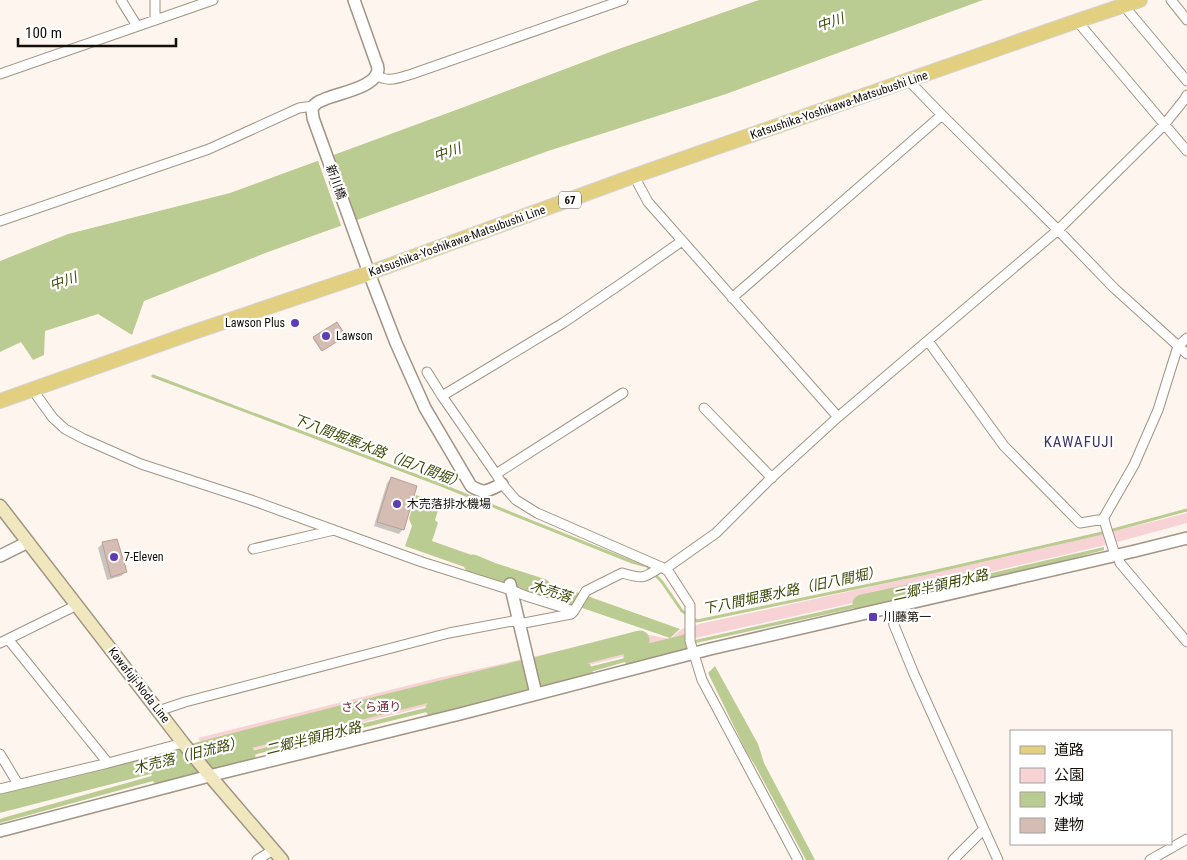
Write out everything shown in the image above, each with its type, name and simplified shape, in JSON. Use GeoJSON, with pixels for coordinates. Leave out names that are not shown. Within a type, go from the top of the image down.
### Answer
{"type":"FeatureCollection","features":[{"type":"Feature","properties":{"kind":"main road","name":"Katsushika-Yoshikawa-Matsubushi Line"},"geometry":{"type":"LineString","coordinates":[[0,401],[194,332],[369,273],[634,176],[1140,0]]}},
{"type":"Feature","properties":{"kind":"main road","name":"Kawafuji-Noda Line"},"geometry":{"type":"LineString","coordinates":[[0,506],[184,744],[282,860]]}},
{"type":"Feature","properties":{"kind":"street"},"geometry":{"type":"LineString","coordinates":[[121,0],[137,26]]}},
{"type":"Feature","properties":{"kind":"street"},"geometry":{"type":"LineString","coordinates":[[155,0],[155,20]]}},
{"type":"Feature","properties":{"kind":"street"},"geometry":{"type":"LineString","coordinates":[[0,74],[213,0]]}},
{"type":"Feature","properties":{"kind":"street"},"geometry":{"type":"LineString","coordinates":[[0,222],[209,149],[299,108],[314,106],[329,97],[366,85],[374,78],[378,70],[354,0]]}},
{"type":"Feature","properties":{"kind":"street"},"geometry":{"type":"LineString","coordinates":[[375,75],[385,80],[412,74],[623,0]]}},
{"type":"Feature","properties":{"kind":"street"},"geometry":{"type":"LineString","coordinates":[[1170,0],[1187,20]]}},
{"type":"Feature","properties":{"kind":"street"},"geometry":{"type":"LineString","coordinates":[[1124,6],[1187,81]]}},
{"type":"Feature","properties":{"kind":"street"},"geometry":{"type":"LineString","coordinates":[[1077,21],[1164,124],[1185,145]]}},
{"type":"Feature","properties":{"kind":"street"},"geometry":{"type":"LineString","coordinates":[[908,80],[1114,288],[1187,354]]}},
{"type":"Feature","properties":{"kind":"street"},"geometry":{"type":"LineString","coordinates":[[158,711],[185,702],[449,633],[571,614],[586,592],[622,573],[644,577],[663,568],[716,533],[838,417],[1058,230],[1164,124],[1187,95]]}},
{"type":"Feature","properties":{"kind":"street","name":"新川橋"},"geometry":{"type":"LineString","coordinates":[[314,106],[313,118],[369,273],[396,343],[425,408],[471,486],[478,491],[485,492],[499,479]]}},
{"type":"Feature","properties":{"kind":"street"},"geometry":{"type":"LineString","coordinates":[[732,298],[942,115]]}},
{"type":"Feature","properties":{"kind":"street"},"geometry":{"type":"LineString","coordinates":[[634,176],[648,202],[838,417]]}},
{"type":"Feature","properties":{"kind":"street"},"geometry":{"type":"LineString","coordinates":[[442,396],[563,323],[682,241]]}},
{"type":"Feature","properties":{"kind":"street"},"geometry":{"type":"LineString","coordinates":[[1187,338],[1178,346],[1158,410],[1134,465],[1104,519],[1120,563],[1187,642]]}},
{"type":"Feature","properties":{"kind":"street"},"geometry":{"type":"LineString","coordinates":[[928,341],[1004,446],[1080,523],[1104,519]]}},
{"type":"Feature","properties":{"kind":"street"},"geometry":{"type":"LineString","coordinates":[[427,372],[499,479],[516,500],[537,513],[668,571],[690,605],[692,648],[702,680],[798,860]]}},
{"type":"Feature","properties":{"kind":"street"},"geometry":{"type":"LineString","coordinates":[[34,389],[52,418],[65,430],[141,464],[251,500],[422,562],[511,587],[526,596],[574,611]]}},
{"type":"Feature","properties":{"kind":"street"},"geometry":{"type":"LineString","coordinates":[[499,479],[623,393]]}},
{"type":"Feature","properties":{"kind":"street"},"geometry":{"type":"LineString","coordinates":[[704,408],[772,478]]}},
{"type":"Feature","properties":{"kind":"street"},"geometry":{"type":"LineString","coordinates":[[253,549],[334,530]]}},
{"type":"Feature","properties":{"kind":"street"},"geometry":{"type":"LineString","coordinates":[[0,831],[208,773],[536,694],[692,648],[719,647],[890,608],[1113,548],[1187,538]]}},
{"type":"Feature","properties":{"kind":"street"},"geometry":{"type":"LineString","coordinates":[[0,556],[28,542]]}},
{"type":"Feature","properties":{"kind":"street"},"geometry":{"type":"LineString","coordinates":[[511,587],[536,694]]}},
{"type":"Feature","properties":{"kind":"street"},"geometry":{"type":"LineString","coordinates":[[76,605],[4,641],[108,763]]}},
{"type":"Feature","properties":{"kind":"street"},"geometry":{"type":"LineString","coordinates":[[890,608],[894,625],[914,674],[998,860]]}},
{"type":"Feature","properties":{"kind":"street"},"geometry":{"type":"LineString","coordinates":[[0,788],[184,744]]}},
{"type":"Feature","properties":{"kind":"street"},"geometry":{"type":"LineString","coordinates":[[0,754],[18,784]]}},
{"type":"Feature","properties":{"kind":"street"},"geometry":{"type":"LineString","coordinates":[[953,860],[984,829]]}},
{"type":"Feature","properties":{"kind":"street"},"geometry":{"type":"LineString","coordinates":[[1150,860],[1187,839]]}},
{"type":"Feature","properties":{"kind":"street"},"geometry":{"type":"LineString","coordinates":[[258,860],[273,850]]}},
{"type":"Feature","properties":{"kind":"green space","name":"さくら通り"},"geometry":{"type":"Polygon","coordinates":[[[1187,513],[1187,523],[1106,545],[704,636],[213,760],[198,738],[438,678],[639,633],[670,639],[682,629],[699,624],[1004,557],[1187,513]]]}},
{"type":"Feature","properties":{"kind":"water","name":"中川"},"geometry":{"type":"Polygon","coordinates":[[[759,0],[983,0],[726,94],[548,151],[268,252],[144,301],[132,335],[98,314],[45,331],[44,355],[33,360],[21,342],[0,352],[0,261],[68,234],[230,193],[610,52],[759,0]]]}},
{"type":"Feature","properties":{"kind":"water"},"geometry":{"type":"Polygon","coordinates":[[[416,495],[440,504],[435,520],[438,523],[432,541],[494,563],[496,575],[493,577],[405,546],[412,526],[409,519],[416,495]]]}},
{"type":"Feature","properties":{"kind":"water"},"geometry":{"type":"Polygon","coordinates":[[[1104,547],[1104,550],[1059,562],[893,600],[892,596],[1104,547]]]}},
{"type":"Feature","properties":{"kind":"water"},"geometry":{"type":"Polygon","coordinates":[[[514,570],[680,629],[670,638],[518,586],[514,570]]]}},
{"type":"Feature","properties":{"kind":"water"},"geometry":{"type":"Polygon","coordinates":[[[886,597],[887,601],[696,643],[695,640],[886,597]]]}},
{"type":"Feature","properties":{"kind":"water"},"geometry":{"type":"Polygon","coordinates":[[[657,650],[657,653],[558,681],[557,675],[657,650]]]}},
{"type":"Feature","properties":{"kind":"water"},"geometry":{"type":"Polygon","coordinates":[[[715,666],[758,744],[764,763],[815,860],[806,860],[746,751],[708,673],[715,666]]]}},
{"type":"Feature","properties":{"kind":"water"},"geometry":{"type":"Polygon","coordinates":[[[458,700],[459,704],[221,763],[219,759],[458,700]]]}},
{"type":"Feature","properties":{"kind":"water"},"geometry":{"type":"Polygon","coordinates":[[[186,768],[186,772],[0,823],[0,819],[6,817],[186,768]]]}},
{"type":"Feature","properties":{"kind":"pier"},"geometry":{"type":"Polygon","coordinates":[[[333,153],[357,222],[342,228],[317,158],[333,153]]]}},
{"type":"Feature","properties":{"kind":"building"},"geometry":{"type":"Polygon","coordinates":[[[337,322],[346,336],[322,351],[313,337],[337,322]]]}},
{"type":"Feature","properties":{"kind":"building","name":"木売落排水機場"},"geometry":{"type":"Polygon","coordinates":[[[391,477],[417,486],[404,530],[377,522],[391,477]]]}},
{"type":"Feature","properties":{"kind":"building","name":"7-Eleven"},"geometry":{"type":"Polygon","coordinates":[[[117,539],[127,572],[111,577],[102,542],[117,539]]]}},
{"type":"Feature","properties":{"kind":"waterway","name":"下八間堀悪水路（旧八間堀）"},"geometry":{"type":"LineString","coordinates":[[153,376],[441,485],[632,562],[647,566],[662,582],[682,611],[697,621],[932,572],[1098,534],[1187,510]]}},
{"type":"Feature","properties":{"kind":"waterway","name":"木売落"},"geometry":{"type":"LineString","coordinates":[[473,564],[542,588]]}},
{"type":"Feature","properties":{"kind":"waterway","name":"二郷半領用水路"},"geometry":{"type":"LineString","coordinates":[[862,604],[918,592]]}},
{"type":"Feature","properties":{"kind":"waterway","name":"木売落（旧流路）"},"geometry":{"type":"LineString","coordinates":[[539,666],[640,640]]}},
{"type":"Feature","properties":{"kind":"waterway","name":"二郷半領用水路"},"geometry":{"type":"LineString","coordinates":[[633,657],[686,644]]}},
{"type":"Feature","properties":{"kind":"waterway","name":"木売落（旧流路）"},"geometry":{"type":"LineString","coordinates":[[0,803],[521,670]]}},
{"type":"Feature","properties":{"kind":"waterway","name":"二郷半領用水路"},"geometry":{"type":"LineString","coordinates":[[435,709],[583,671]]}},
{"type":"Feature","properties":{"kind":"waterway","name":"二郷半領用水路"},"geometry":{"type":"LineString","coordinates":[[161,776],[246,755]]}},
{"type":"Feature","properties":{"kind":"place","name":"Lawson Plus"},"geometry":{"type":"Point","coordinates":[295,323]}},
{"type":"Feature","properties":{"kind":"place","name":"Lawson"},"geometry":{"type":"Point","coordinates":[326,336]}},
{"type":"Feature","properties":{"kind":"place","name":"木売落排水機場"},"geometry":{"type":"Point","coordinates":[397,504]}},
{"type":"Feature","properties":{"kind":"place","name":"7-Eleven"},"geometry":{"type":"Point","coordinates":[114,557]}},
{"type":"Feature","properties":{"kind":"place","name":"川藤第一"},"geometry":{"type":"Point","coordinates":[873,617]}},
{"type":"Feature","properties":{"kind":"district","name":"KAWAFUJI"},"geometry":{"type":"Point","coordinates":[1079,442]}}]}
